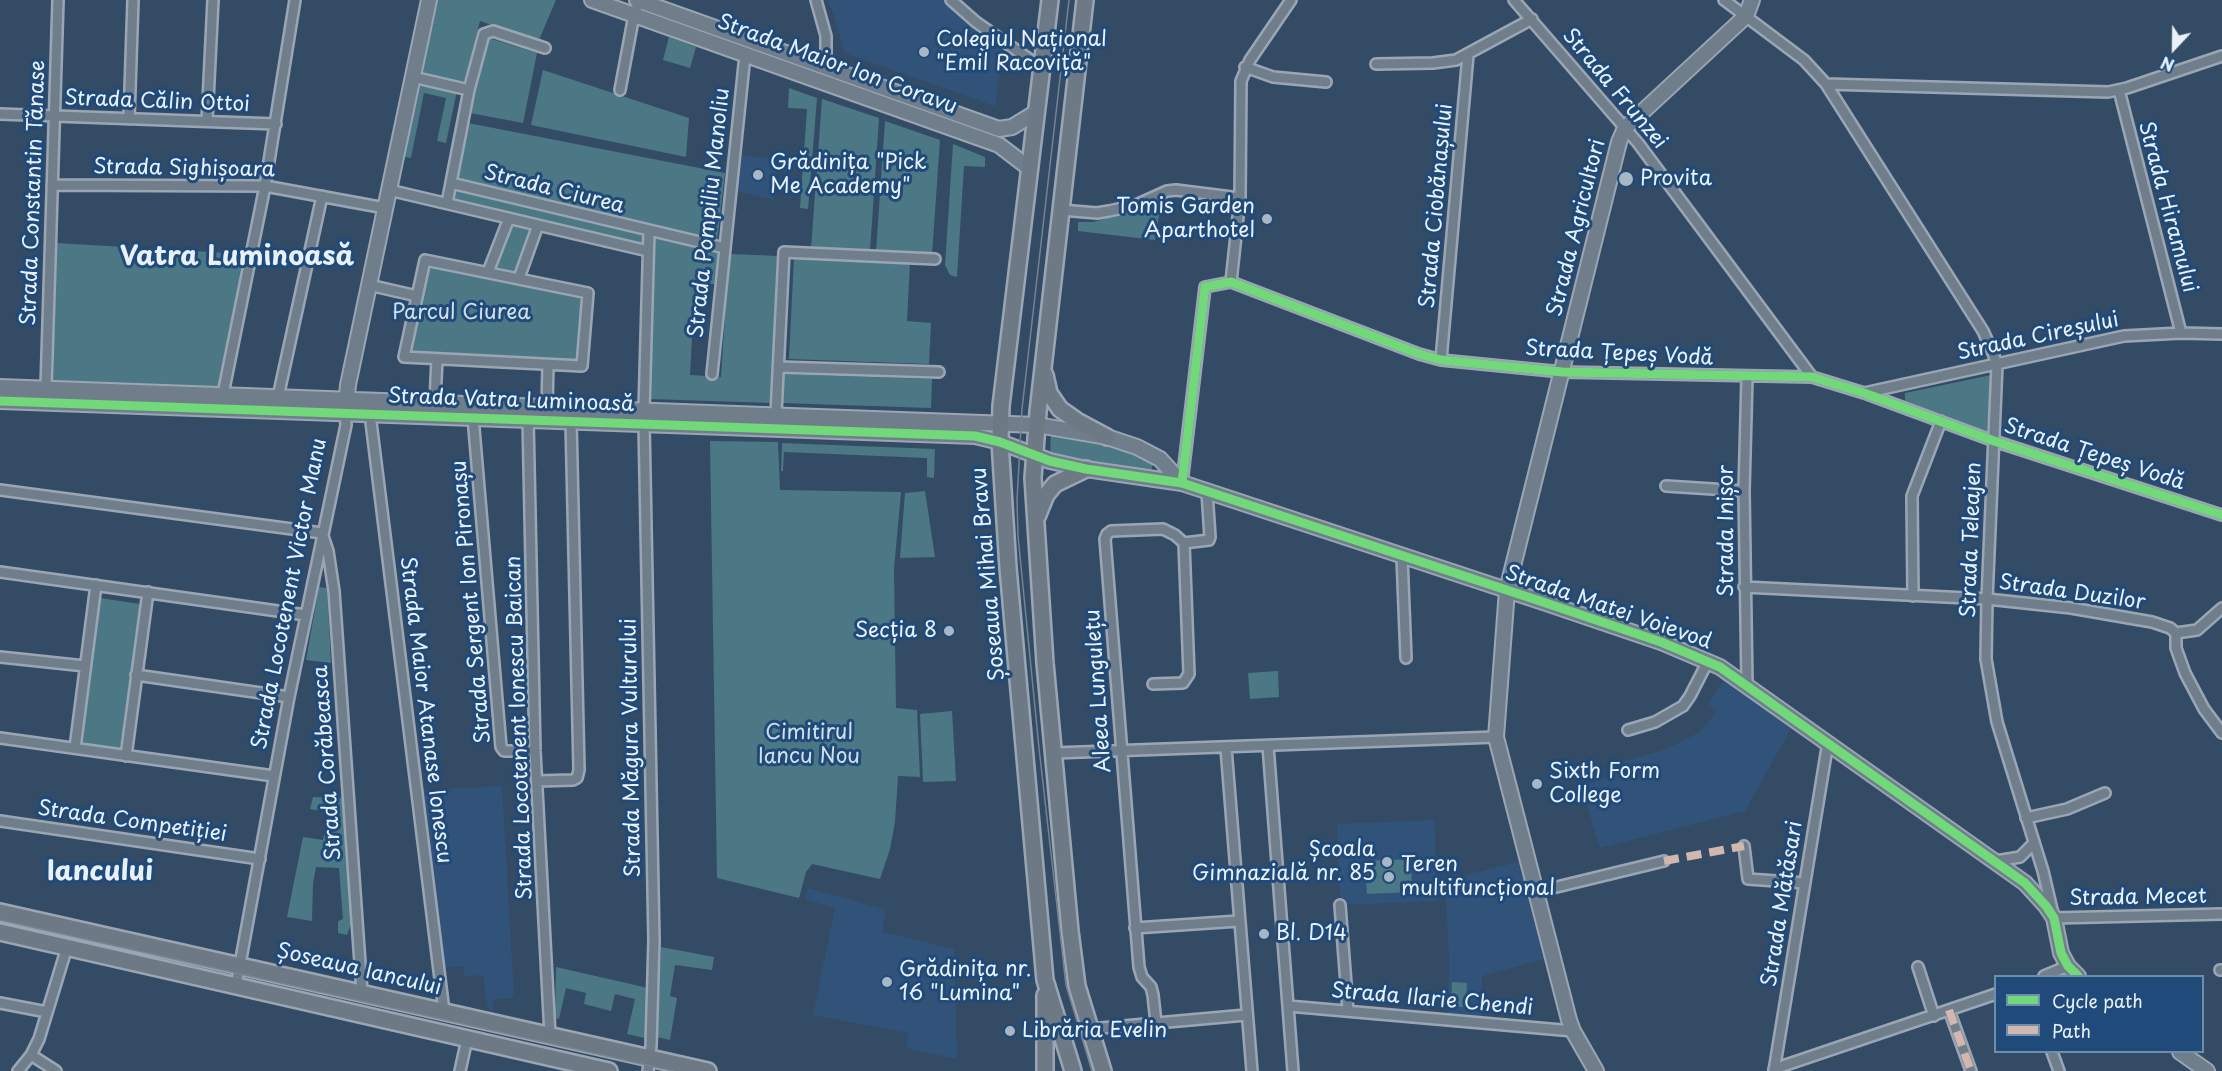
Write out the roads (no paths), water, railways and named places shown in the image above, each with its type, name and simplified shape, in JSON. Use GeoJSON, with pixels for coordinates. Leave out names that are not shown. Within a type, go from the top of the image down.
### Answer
{"type":"FeatureCollection","features":[{"type":"Feature","properties":{"kind":"main road","name":"Șoseaua Mihai Bravu"},"geometry":{"type":"LineString","coordinates":[[1050,0],[1035,113],[1000,423],[1000,441],[1008,568],[1045,980],[1073,1071]]}},
{"type":"Feature","properties":{"kind":"main road"},"geometry":{"type":"LineString","coordinates":[[1086,0],[1037,425],[1034,456],[1035,523],[1075,972],[1103,1071]]}},
{"type":"Feature","properties":{"kind":"main road"},"geometry":{"type":"LineString","coordinates":[[1043,366],[1049,393],[1060,409],[1077,422],[1107,437]]}},
{"type":"Feature","properties":{"kind":"main road"},"geometry":{"type":"LineString","coordinates":[[1035,523],[1050,490],[1064,479],[1086,469]]}},
{"type":"Feature","properties":{"kind":"main road","name":"Șoseaua Iancului"},"geometry":{"type":"LineString","coordinates":[[0,912],[550,1035],[649,1064],[708,1071]]}},
{"type":"Feature","properties":{"kind":"main road","name":"Șoseaua Iancului"},"geometry":{"type":"LineString","coordinates":[[0,932],[609,1071]]}},
{"type":"Feature","properties":{"kind":"main road"},"geometry":{"type":"LineString","coordinates":[[1045,980],[1045,1071]]}},
{"type":"Feature","properties":{"kind":"street","name":"Strada Constantin Tănase"},"geometry":{"type":"LineString","coordinates":[[46,388],[58,0]]}},
{"type":"Feature","properties":{"kind":"street"},"geometry":{"type":"LineString","coordinates":[[129,119],[133,0]]}},
{"type":"Feature","properties":{"kind":"street"},"geometry":{"type":"LineString","coordinates":[[207,121],[213,0]]}},
{"type":"Feature","properties":{"kind":"street"},"geometry":{"type":"LineString","coordinates":[[223,394],[265,186],[295,0]]}},
{"type":"Feature","properties":{"kind":"street","name":"Strada Locotenent Victor Manu"},"geometry":{"type":"LineString","coordinates":[[236,986],[289,697],[346,425],[346,406],[369,285],[429,0]]}},
{"type":"Feature","properties":{"kind":"street","name":"Strada Maior Ion Coravu"},"geometry":{"type":"LineString","coordinates":[[592,0],[999,145],[1029,168]]}},
{"type":"Feature","properties":{"kind":"street"},"geometry":{"type":"LineString","coordinates":[[620,90],[638,0]]}},
{"type":"Feature","properties":{"kind":"street","name":"Strada Maior Ion Coravu"},"geometry":{"type":"LineString","coordinates":[[638,0],[999,129],[1012,127],[1035,113]]}},
{"type":"Feature","properties":{"kind":"street"},"geometry":{"type":"LineString","coordinates":[[816,0],[826,36],[826,68],[821,82]]}},
{"type":"Feature","properties":{"kind":"street"},"geometry":{"type":"LineString","coordinates":[[951,0],[976,22],[1042,68]]}},
{"type":"Feature","properties":{"kind":"street"},"geometry":{"type":"LineString","coordinates":[[1182,483],[1205,287],[1231,282],[1240,198],[1240,91],[1245,68],[1291,0]]}},
{"type":"Feature","properties":{"kind":"street","name":"Strada Frunzei"},"geometry":{"type":"LineString","coordinates":[[1514,0],[1625,128],[1812,377]]}},
{"type":"Feature","properties":{"kind":"street","name":"Strada Teleajen"},"geometry":{"type":"LineString","coordinates":[[1724,0],[1804,60],[1826,84],[1983,331],[1997,365],[1986,659],[1992,702],[2049,891],[2054,918]]}},
{"type":"Feature","properties":{"kind":"street","name":"Strada Agricultori"},"geometry":{"type":"LineString","coordinates":[[1596,1071],[1573,1031],[1496,737],[1507,591],[1619,142],[1625,128],[1746,16],[1752,0]]}},
{"type":"Feature","properties":{"kind":"street"},"geometry":{"type":"LineString","coordinates":[[1376,64],[1433,63],[1456,60],[1532,19]]}},
{"type":"Feature","properties":{"kind":"street"},"geometry":{"type":"LineString","coordinates":[[447,203],[469,90],[484,34],[493,31],[544,48]]}},
{"type":"Feature","properties":{"kind":"street"},"geometry":{"type":"LineString","coordinates":[[745,54],[749,40]]}},
{"type":"Feature","properties":{"kind":"street","name":"Strada Pompiliu Manoliu"},"geometry":{"type":"LineString","coordinates":[[712,374],[745,54]]}},
{"type":"Feature","properties":{"kind":"street","name":"Strada Ciobănașului"},"geometry":{"type":"LineString","coordinates":[[1441,360],[1468,55]]}},
{"type":"Feature","properties":{"kind":"street"},"geometry":{"type":"LineString","coordinates":[[1826,84],[2032,91],[2118,90],[2222,56]]}},
{"type":"Feature","properties":{"kind":"street"},"geometry":{"type":"LineString","coordinates":[[1245,68],[1260,74],[1289,80],[1326,82]]}},
{"type":"Feature","properties":{"kind":"street"},"geometry":{"type":"LineString","coordinates":[[413,77],[469,90]]}},
{"type":"Feature","properties":{"kind":"street","name":"Strada Hiramului"},"geometry":{"type":"LineString","coordinates":[[2118,90],[2181,333]]}},
{"type":"Feature","properties":{"kind":"street","name":"Strada Călin Ottoi"},"geometry":{"type":"LineString","coordinates":[[0,114],[276,124]]}},
{"type":"Feature","properties":{"kind":"street","name":"Strada Ciurea"},"geometry":{"type":"LineString","coordinates":[[450,183],[724,248]]}},
{"type":"Feature","properties":{"kind":"street","name":"Strada Sighișoara"},"geometry":{"type":"LineString","coordinates":[[52,185],[265,186],[385,208]]}},
{"type":"Feature","properties":{"kind":"street","name":"Strada Ciurea"},"geometry":{"type":"LineString","coordinates":[[389,189],[648,251]]}},
{"type":"Feature","properties":{"kind":"street"},"geometry":{"type":"LineString","coordinates":[[1061,210],[1109,211],[1176,190],[1240,198]]}},
{"type":"Feature","properties":{"kind":"street"},"geometry":{"type":"LineString","coordinates":[[278,397],[322,196]]}},
{"type":"Feature","properties":{"kind":"street","name":"Strada Ciurea"},"geometry":{"type":"LineString","coordinates":[[488,272],[509,218]]}},
{"type":"Feature","properties":{"kind":"street","name":"Strada Ciurea"},"geometry":{"type":"LineString","coordinates":[[519,278],[538,225]]}},
{"type":"Feature","properties":{"kind":"street","name":"Strada Ciurea"},"geometry":{"type":"LineString","coordinates":[[644,417],[649,231]]}},
{"type":"Feature","properties":{"kind":"street"},"geometry":{"type":"LineString","coordinates":[[776,414],[784,252],[935,259]]}},
{"type":"Feature","properties":{"kind":"street"},"geometry":{"type":"LineString","coordinates":[[425,260],[519,278],[588,293],[582,366],[404,357],[425,260]]}},
{"type":"Feature","properties":{"kind":"street","name":"Strada Țepeș Vodă"},"geometry":{"type":"LineString","coordinates":[[1231,282],[1419,354],[1441,360],[1562,372],[1812,377],[1864,393],[1994,441],[2222,515]]}},
{"type":"Feature","properties":{"kind":"street"},"geometry":{"type":"LineString","coordinates":[[369,285],[417,296]]}},
{"type":"Feature","properties":{"kind":"street","name":"Strada Cireșului"},"geometry":{"type":"LineString","coordinates":[[1864,393],[2124,336],[2181,333],[2222,334]]}},
{"type":"Feature","properties":{"kind":"street"},"geometry":{"type":"LineString","coordinates":[[435,402],[437,359]]}},
{"type":"Feature","properties":{"kind":"street"},"geometry":{"type":"LineString","coordinates":[[547,406],[548,365]]}},
{"type":"Feature","properties":{"kind":"street"},"geometry":{"type":"LineString","coordinates":[[778,367],[939,372]]}},
{"type":"Feature","properties":{"kind":"street","name":"Strada Inișor"},"geometry":{"type":"LineString","coordinates":[[1747,377],[1744,491],[1747,684]]}},
{"type":"Feature","properties":{"kind":"street","name":"Strada Vatra Luminoasă"},"geometry":{"type":"LineString","coordinates":[[0,387],[278,397],[346,406],[370,414],[571,421],[776,414],[1021,424]]}},
{"type":"Feature","properties":{"kind":"street","name":"Strada Vatra Luminoasă"},"geometry":{"type":"LineString","coordinates":[[0,401],[346,406],[435,402],[547,406],[644,417],[975,436],[1000,441],[1019,450]]}},
{"type":"Feature","properties":{"kind":"street","name":"Strada Maior Atanase Ionescu"},"geometry":{"type":"LineString","coordinates":[[370,414],[444,1011]]}},
{"type":"Feature","properties":{"kind":"street","name":"Strada Sergent Ion Pironașu"},"geometry":{"type":"LineString","coordinates":[[473,417],[501,747],[504,751],[535,751]]}},
{"type":"Feature","properties":{"kind":"street","name":"Strada Măgura Vulturului"},"geometry":{"type":"LineString","coordinates":[[644,417],[654,940],[649,1064]]}},
{"type":"Feature","properties":{"kind":"street","name":"Strada Locotenent Ionescu Baican"},"geometry":{"type":"LineString","coordinates":[[528,419],[535,751],[550,1035]]}},
{"type":"Feature","properties":{"kind":"street"},"geometry":{"type":"LineString","coordinates":[[537,781],[573,780],[577,778],[579,770],[571,421]]}},
{"type":"Feature","properties":{"kind":"street"},"geometry":{"type":"LineString","coordinates":[[1913,596],[1912,496],[1941,421]]}},
{"type":"Feature","properties":{"kind":"street","name":"Strada Matei Voievod"},"geometry":{"type":"LineString","coordinates":[[1021,424],[1107,437],[1149,452],[1160,459],[1182,483]]}},
{"type":"Feature","properties":{"kind":"street","name":"Strada Matei Voievod"},"geometry":{"type":"LineString","coordinates":[[1019,450],[1086,469],[1182,483],[1660,642],[1708,661],[1747,684],[2025,883],[2054,918],[2059,945],[2068,966],[2077,975]]}},
{"type":"Feature","properties":{"kind":"street"},"geometry":{"type":"LineString","coordinates":[[1666,486],[1744,491]]}},
{"type":"Feature","properties":{"kind":"street"},"geometry":{"type":"LineString","coordinates":[[0,490],[322,533]]}},
{"type":"Feature","properties":{"kind":"street"},"geometry":{"type":"LineString","coordinates":[[1153,684],[1183,683],[1189,674],[1184,543],[1205,541],[1210,537],[1207,492]]}},
{"type":"Feature","properties":{"kind":"street","name":"Aleea Lungulețu"},"geometry":{"type":"LineString","coordinates":[[1156,1023],[1153,995],[1139,968],[1105,539],[1111,531],[1163,529],[1184,543]]}},
{"type":"Feature","properties":{"kind":"street","name":"Strada Corăbeasca"},"geometry":{"type":"LineString","coordinates":[[322,533],[328,551],[334,591],[362,993]]}},
{"type":"Feature","properties":{"kind":"street"},"geometry":{"type":"LineString","coordinates":[[1402,557],[1406,657]]}},
{"type":"Feature","properties":{"kind":"street"},"geometry":{"type":"LineString","coordinates":[[0,572],[306,615]]}},
{"type":"Feature","properties":{"kind":"street"},"geometry":{"type":"LineString","coordinates":[[75,748],[96,585]]}},
{"type":"Feature","properties":{"kind":"street","name":"Strada Duzilor"},"geometry":{"type":"LineString","coordinates":[[1744,587],[1987,599],[2071,608],[2152,622],[2170,628],[2176,633]]}},
{"type":"Feature","properties":{"kind":"street"},"geometry":{"type":"LineString","coordinates":[[126,756],[147,592]]}},
{"type":"Feature","properties":{"kind":"street"},"geometry":{"type":"LineString","coordinates":[[2222,608],[2197,630],[2176,633],[2176,648],[2185,673],[2204,709],[2222,733]]}},
{"type":"Feature","properties":{"kind":"street"},"geometry":{"type":"LineString","coordinates":[[0,657],[85,666]]}},
{"type":"Feature","properties":{"kind":"street"},"geometry":{"type":"LineString","coordinates":[[1628,730],[1655,722],[1683,706],[1708,661]]}},
{"type":"Feature","properties":{"kind":"street"},"geometry":{"type":"LineString","coordinates":[[136,675],[289,697]]}},
{"type":"Feature","properties":{"kind":"street"},"geometry":{"type":"LineString","coordinates":[[1054,753],[1496,737]]}},
{"type":"Feature","properties":{"kind":"street"},"geometry":{"type":"LineString","coordinates":[[0,738],[274,776]]}},
{"type":"Feature","properties":{"kind":"street","name":"Strada Mătăsari"},"geometry":{"type":"LineString","coordinates":[[1774,1070],[1828,742]]}},
{"type":"Feature","properties":{"kind":"street"},"geometry":{"type":"LineString","coordinates":[[1268,746],[1293,1071]]}},
{"type":"Feature","properties":{"kind":"street"},"geometry":{"type":"LineString","coordinates":[[1227,748],[1252,1071]]}},
{"type":"Feature","properties":{"kind":"street"},"geometry":{"type":"LineString","coordinates":[[2026,818],[2067,808],[2105,793]]}},
{"type":"Feature","properties":{"kind":"street","name":"Strada Competiției"},"geometry":{"type":"LineString","coordinates":[[0,821],[260,859]]}},
{"type":"Feature","properties":{"kind":"street"},"geometry":{"type":"LineString","coordinates":[[1996,861],[2020,857],[2034,843]]}},
{"type":"Feature","properties":{"kind":"street"},"geometry":{"type":"LineString","coordinates":[[1744,846],[1748,879],[1805,883]]}},
{"type":"Feature","properties":{"kind":"street"},"geometry":{"type":"LineString","coordinates":[[1536,892],[1664,861]]}},
{"type":"Feature","properties":{"kind":"street"},"geometry":{"type":"LineString","coordinates":[[1340,905],[1348,1010]]}},
{"type":"Feature","properties":{"kind":"street","name":"Strada Mecet"},"geometry":{"type":"LineString","coordinates":[[2054,918],[2222,914]]}},
{"type":"Feature","properties":{"kind":"street"},"geometry":{"type":"LineString","coordinates":[[1136,928],[1239,921]]}},
{"type":"Feature","properties":{"kind":"street"},"geometry":{"type":"LineString","coordinates":[[18,1071],[31,1055],[67,947]]}},
{"type":"Feature","properties":{"kind":"street"},"geometry":{"type":"LineString","coordinates":[[2046,975],[2068,966]]}},
{"type":"Feature","properties":{"kind":"street"},"geometry":{"type":"LineString","coordinates":[[1918,968],[1934,1016]]}},
{"type":"Feature","properties":{"kind":"street"},"geometry":{"type":"LineString","coordinates":[[1774,1070],[1994,994]]}},
{"type":"Feature","properties":{"kind":"street"},"geometry":{"type":"LineString","coordinates":[[0,1003],[47,1012]]}},
{"type":"Feature","properties":{"kind":"street","name":"Strada Ilarie Chendi"},"geometry":{"type":"LineString","coordinates":[[1288,1006],[1573,1031]]}},
{"type":"Feature","properties":{"kind":"street"},"geometry":{"type":"LineString","coordinates":[[1949,1010],[1971,1071]]}},
{"type":"Feature","properties":{"kind":"street"},"geometry":{"type":"LineString","coordinates":[[1090,1029],[1246,1015]]}},
{"type":"Feature","properties":{"kind":"street"},"geometry":{"type":"LineString","coordinates":[[460,1071],[467,1039]]}},
{"type":"Feature","properties":{"kind":"street"},"geometry":{"type":"LineString","coordinates":[[2052,1053],[2060,1071]]}},
{"type":"Feature","properties":{"kind":"street"},"geometry":{"type":"LineString","coordinates":[[2181,1053],[2206,1071]]}},
{"type":"Feature","properties":{"kind":"street"},"geometry":{"type":"LineString","coordinates":[[31,1055],[56,1071]]}},
{"type":"Feature","properties":{"kind":"tram line"},"geometry":{"type":"LineString","coordinates":[[1069,0],[1022,409],[1017,500],[1018,536],[1039,748],[1066,985],[1092,1071]]}},
{"type":"Feature","properties":{"kind":"tram line"},"geometry":{"type":"LineString","coordinates":[[0,920],[673,1071]]}},
{"type":"Feature","properties":{"kind":"place","name":"Colegiul Național \"Emil Racoviță\""},"geometry":{"type":"Point","coordinates":[924,52]}},
{"type":"Feature","properties":{"kind":"place","name":"Grădinița \"Pick Me Academy\""},"geometry":{"type":"Point","coordinates":[758,175]}},
{"type":"Feature","properties":{"kind":"place","name":"Provita"},"geometry":{"type":"Point","coordinates":[1626,179]}},
{"type":"Feature","properties":{"kind":"place","name":"Tomis Garden Aparthotel"},"geometry":{"type":"Point","coordinates":[1267,219]}},
{"type":"Feature","properties":{"kind":"place","name":"Secția 8"},"geometry":{"type":"Point","coordinates":[949,631]}},
{"type":"Feature","properties":{"kind":"place","name":"Sixth Form College"},"geometry":{"type":"Point","coordinates":[1537,784]}},
{"type":"Feature","properties":{"kind":"place","name":"Școala Gimnazială nr. 85"},"geometry":{"type":"Point","coordinates":[1387,862]}},
{"type":"Feature","properties":{"kind":"place","name":"Teren multifuncțional"},"geometry":{"type":"Point","coordinates":[1389,877]}},
{"type":"Feature","properties":{"kind":"place","name":"Bl. D14"},"geometry":{"type":"Point","coordinates":[1264,934]}},
{"type":"Feature","properties":{"kind":"place","name":"Grădinița nr. 16 \"Lumina\""},"geometry":{"type":"Point","coordinates":[887,982]}},
{"type":"Feature","properties":{"kind":"place","name":"Librăria Evelin"},"geometry":{"type":"Point","coordinates":[1010,1031]}},
{"type":"Feature","properties":{"kind":"district","name":"Vatra Luminoasă"},"geometry":{"type":"Point","coordinates":[237,258]}},
{"type":"Feature","properties":{"kind":"district","name":"Iancului"},"geometry":{"type":"Point","coordinates":[100,873]}},
{"type":"Feature","properties":{"kind":"park label","name":"Parcul Ciurea"},"geometry":{"type":"Point","coordinates":[461,313]}},
{"type":"Feature","properties":{"kind":"park label","name":"Cimitirul Iancu Nou"},"geometry":{"type":"Point","coordinates":[809,745]}}]}
